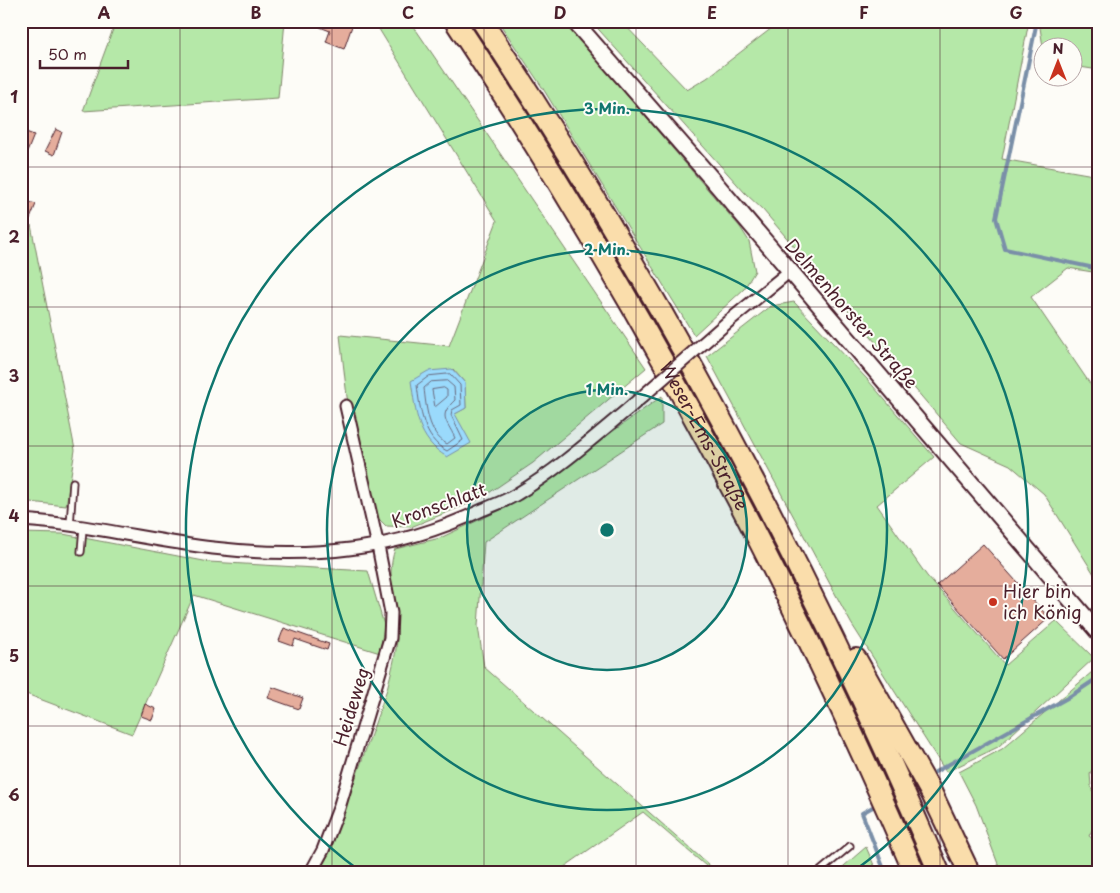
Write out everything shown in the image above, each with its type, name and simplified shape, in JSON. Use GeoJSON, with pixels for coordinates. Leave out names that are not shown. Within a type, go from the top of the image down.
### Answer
{"type":"FeatureCollection","features":[{"type":"Feature","properties":{"kind":"highway","name":"Weser-Ems-Straße"},"geometry":{"type":"LineString","coordinates":[[455,21],[547,164],[612,272],[710,446],[804,629],[890,814],[914,872]]}},
{"type":"Feature","properties":{"kind":"highway","name":"Weser-Ems-Straße"},"geometry":{"type":"LineString","coordinates":[[482,21],[631,258],[712,403],[818,606],[900,782],[939,872]]}},
{"type":"Feature","properties":{"kind":"highway"},"geometry":{"type":"LineString","coordinates":[[818,606],[832,615],[932,794],[969,872]]}},
{"type":"Feature","properties":{"kind":"street","name":"Delmenhorster Straße"},"geometry":{"type":"LineString","coordinates":[[574,21],[711,178],[1099,633]]}},
{"type":"Feature","properties":{"kind":"street","name":"Kronschlatt"},"geometry":{"type":"LineString","coordinates":[[21,520],[212,548],[279,554],[336,552],[378,546],[416,537],[462,520],[516,495],[566,461],[790,271]]}},
{"type":"Feature","properties":{"kind":"street","name":"Heideweg"},"geometry":{"type":"LineString","coordinates":[[311,872],[323,850],[339,808],[390,638],[391,613],[378,546],[346,406]]}},
{"type":"Feature","properties":{"kind":"lane"},"geometry":{"type":"LineString","coordinates":[[70,526],[73,482]]}},
{"type":"Feature","properties":{"kind":"lane"},"geometry":{"type":"LineString","coordinates":[[81,552],[83,528]]}},
{"type":"Feature","properties":{"kind":"lane"},"geometry":{"type":"LineString","coordinates":[[819,872],[850,846]]}},
{"type":"Feature","properties":{"kind":"green space"},"geometry":{"type":"Polygon","coordinates":[[[116,21],[285,21],[278,98],[83,111],[116,21]]]}},
{"type":"Feature","properties":{"kind":"green space"},"geometry":{"type":"Polygon","coordinates":[[[374,21],[410,21],[646,368],[533,463],[480,499],[411,527],[386,526],[376,516],[347,397],[340,335],[449,346],[497,221],[374,21]],[[453,369],[455,414],[466,408],[465,383],[453,369]]]}},
{"type":"Feature","properties":{"kind":"green space"},"geometry":{"type":"Polygon","coordinates":[[[498,21],[563,21],[740,227],[749,241],[755,271],[744,289],[694,335],[542,87],[498,21]]]}},
{"type":"Feature","properties":{"kind":"green space"},"geometry":{"type":"Polygon","coordinates":[[[591,21],[621,21],[687,90],[707,78],[781,21],[1029,21],[1002,159],[1099,176],[1099,273],[1068,268],[1031,297],[1099,397],[1099,582],[1044,494],[1010,465],[961,443],[763,210],[745,193],[591,21]]]}},
{"type":"Feature","properties":{"kind":"green space"},"geometry":{"type":"Polygon","coordinates":[[[1039,21],[1099,21],[1099,70],[1082,67],[1082,38],[1042,38],[1039,21]]]}},
{"type":"Feature","properties":{"kind":"green space"},"geometry":{"type":"Polygon","coordinates":[[[31,225],[75,450],[66,506],[21,501],[21,254],[31,225]]]}},
{"type":"Feature","properties":{"kind":"green space"},"geometry":{"type":"Polygon","coordinates":[[[794,302],[867,379],[934,457],[877,505],[927,576],[1005,665],[1056,621],[1094,658],[998,747],[946,772],[851,623],[707,356],[771,306],[794,302]]]}},
{"type":"Feature","properties":{"kind":"green space"},"geometry":{"type":"Polygon","coordinates":[[[662,396],[662,424],[484,542],[478,626],[484,667],[717,872],[713,872],[643,812],[557,872],[319,872],[329,854],[392,671],[397,639],[391,582],[392,560],[395,549],[440,538],[509,506],[662,396]]]}},
{"type":"Feature","properties":{"kind":"green space"},"geometry":{"type":"Polygon","coordinates":[[[21,533],[63,534],[209,562],[368,571],[384,625],[380,653],[194,595],[132,734],[21,692],[21,533]]]}},
{"type":"Feature","properties":{"kind":"green space"},"geometry":{"type":"Polygon","coordinates":[[[1099,666],[1099,759],[1090,773],[1091,786],[1099,807],[1099,816],[1089,836],[1099,843],[1099,872],[1001,872],[976,805],[959,772],[1002,749],[1099,666]]]}},
{"type":"Feature","properties":{"kind":"green space"},"geometry":{"type":"Polygon","coordinates":[[[866,847],[877,872],[837,872],[866,847]]]}},
{"type":"Feature","properties":{"kind":"water"},"geometry":{"type":"Polygon","coordinates":[[[452,369],[465,383],[466,408],[455,414],[471,443],[447,457],[429,442],[424,433],[417,414],[411,381],[428,371],[452,369]]]}},
{"type":"Feature","properties":{"kind":"building"},"geometry":{"type":"Polygon","coordinates":[[[322,21],[339,21],[352,26],[344,49],[326,42],[330,31],[320,27],[322,21]]]}},
{"type":"Feature","properties":{"kind":"building"},"geometry":{"type":"Polygon","coordinates":[[[56,129],[62,132],[54,155],[45,151],[56,129]]]}},
{"type":"Feature","properties":{"kind":"building"},"geometry":{"type":"Polygon","coordinates":[[[26,132],[34,135],[22,165],[21,142],[26,132]]]}},
{"type":"Feature","properties":{"kind":"building"},"geometry":{"type":"Polygon","coordinates":[[[21,197],[28,200],[26,207],[29,202],[36,204],[30,219],[21,216],[21,197]]]}},
{"type":"Feature","properties":{"kind":"building","name":"Hier bin ich König"},"geometry":{"type":"Polygon","coordinates":[[[983,544],[1049,618],[1003,659],[937,585],[983,544]]]}},
{"type":"Feature","properties":{"kind":"building"},"geometry":{"type":"Polygon","coordinates":[[[284,628],[329,644],[327,650],[295,639],[293,646],[279,641],[284,628]]]}},
{"type":"Feature","properties":{"kind":"building"},"geometry":{"type":"Polygon","coordinates":[[[272,687],[303,698],[299,709],[268,698],[272,687]]]}},
{"type":"Feature","properties":{"kind":"building"},"geometry":{"type":"Polygon","coordinates":[[[145,704],[156,709],[152,720],[141,716],[145,704]]]}},
{"type":"Feature","properties":{"kind":"waterway"},"geometry":{"type":"LineString","coordinates":[[1037,21],[996,218],[1005,249],[1099,269]]}},
{"type":"Feature","properties":{"kind":"waterway"},"geometry":{"type":"LineString","coordinates":[[928,776],[1069,697],[1099,677]]}},
{"type":"Feature","properties":{"kind":"waterway"},"geometry":{"type":"LineString","coordinates":[[878,804],[862,813],[885,872]]}},
{"type":"Feature","properties":{"kind":"place","name":"Hier bin ich König"},"geometry":{"type":"Point","coordinates":[993,602]}}]}
